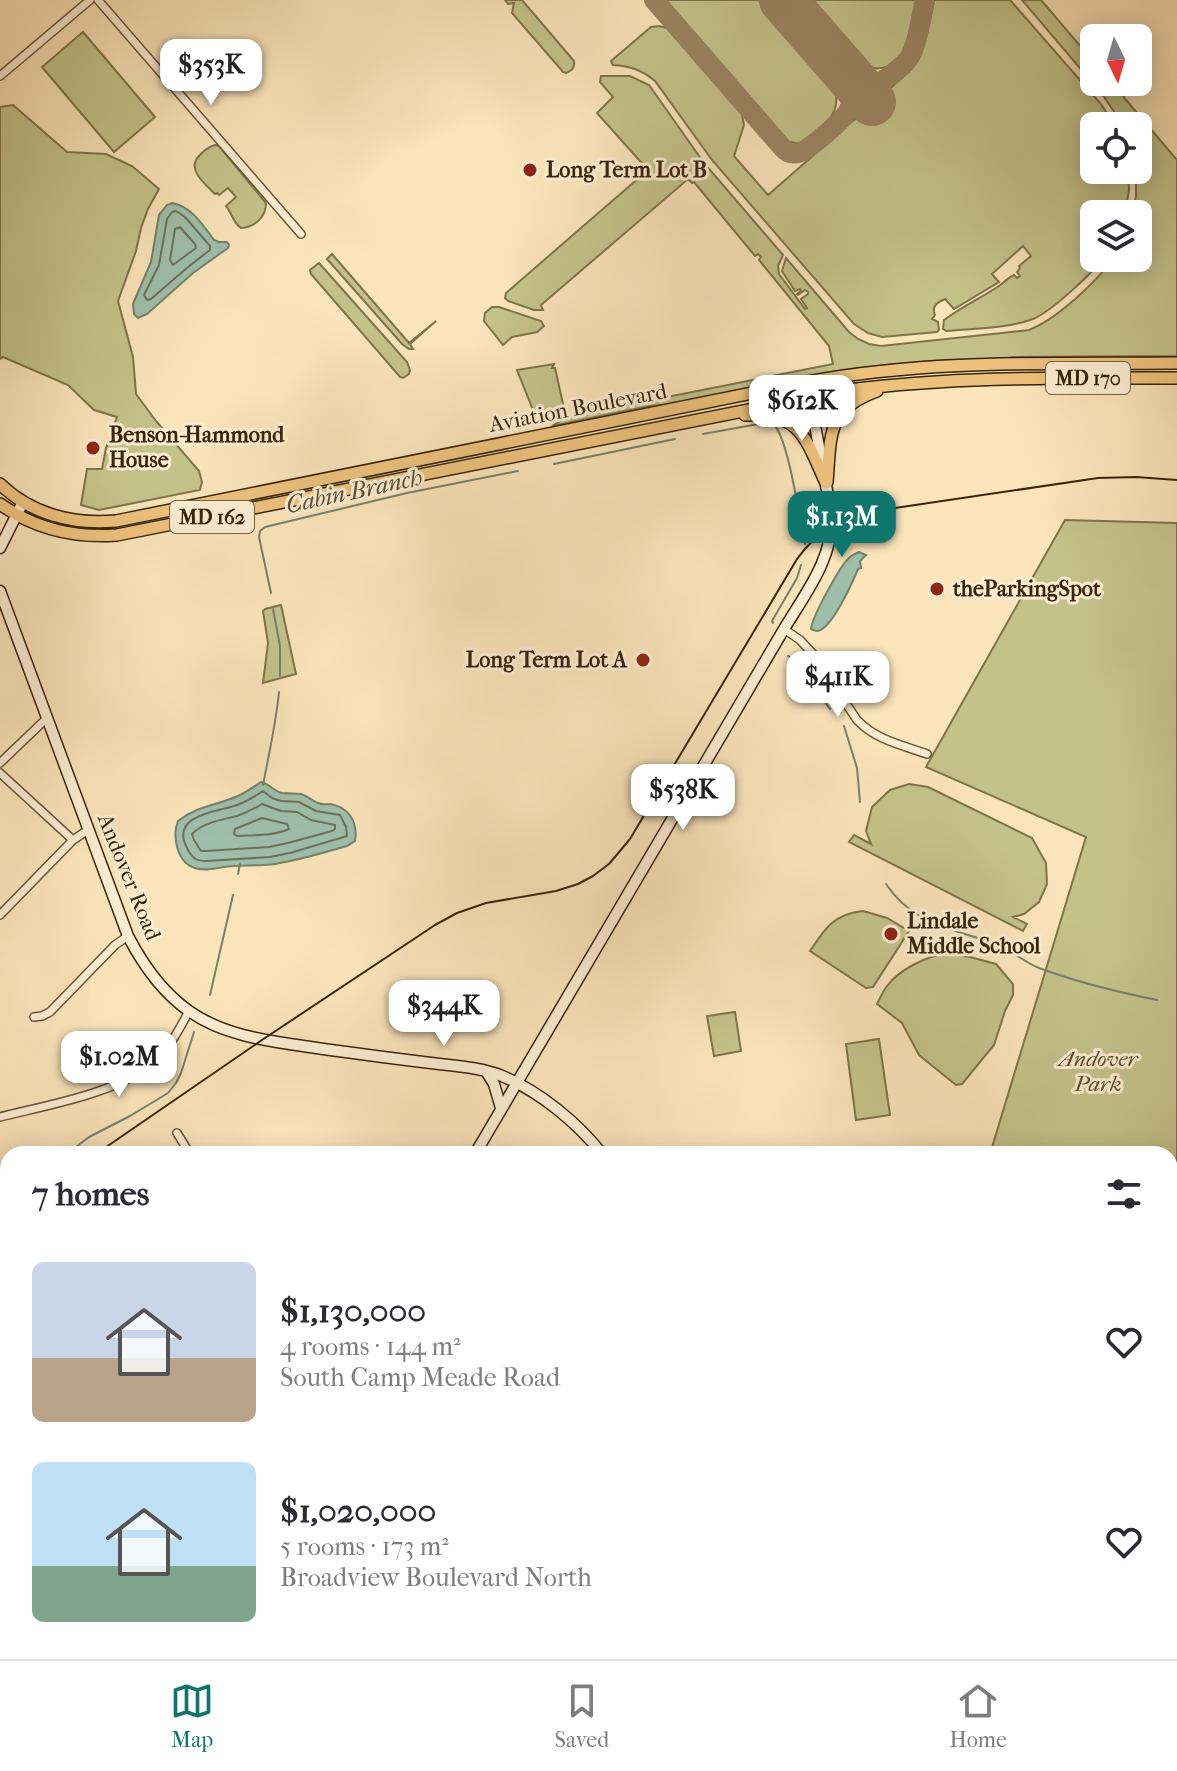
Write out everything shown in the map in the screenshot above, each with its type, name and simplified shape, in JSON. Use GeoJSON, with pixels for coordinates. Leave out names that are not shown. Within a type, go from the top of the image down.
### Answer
{"type":"FeatureCollection","features":[{"type":"Feature","properties":{"kind":"main road","name":"Aviation Boulevard"},"geometry":{"type":"LineString","coordinates":[[0,484],[40,511],[81,521],[107,522],[860,373],[1015,363],[1177,363]]}},
{"type":"Feature","properties":{"kind":"main road","name":"Aviation Boulevard"},"geometry":{"type":"LineString","coordinates":[[0,504],[34,524],[65,533],[96,536],[129,533],[810,396],[897,384],[999,379],[1177,378]]}},
{"type":"Feature","properties":{"kind":"main road","name":"MD 170"},"geometry":{"type":"LineString","coordinates":[[480,1146],[816,575],[830,541],[832,524],[807,382]]}},
{"type":"Feature","properties":{"kind":"main road","name":"MD 170"},"geometry":{"type":"LineString","coordinates":[[826,483],[832,433],[838,417],[850,403],[897,384]]}},
{"type":"Feature","properties":{"kind":"main road"},"geometry":{"type":"LineString","coordinates":[[704,418],[767,414],[787,421],[803,436],[826,483]]}},
{"type":"Feature","properties":{"kind":"main road"},"geometry":{"type":"LineString","coordinates":[[232,513],[241,496]]}},
{"type":"Feature","properties":{"kind":"main road"},"geometry":{"type":"LineString","coordinates":[[0,548],[23,502]]}},
{"type":"Feature","properties":{"kind":"main road","name":"Andover Road"},"geometry":{"type":"LineString","coordinates":[[0,591],[128,936],[150,973],[167,992],[189,1011],[222,1028],[262,1040],[486,1071],[502,1076],[554,1107],[596,1146]]}},
{"type":"Feature","properties":{"kind":"main road"},"geometry":{"type":"LineString","coordinates":[[486,1071],[499,1095],[501,1108]]}},
{"type":"Feature","properties":{"kind":"street"},"geometry":{"type":"LineString","coordinates":[[0,76],[90,0]]}},
{"type":"Feature","properties":{"kind":"street"},"geometry":{"type":"LineString","coordinates":[[98,0],[301,234]]}},
{"type":"Feature","properties":{"kind":"street"},"geometry":{"type":"LineString","coordinates":[[784,629],[814,655],[866,729],[885,740],[927,754]]}},
{"type":"Feature","properties":{"kind":"street"},"geometry":{"type":"LineString","coordinates":[[0,763],[47,718]]}},
{"type":"Feature","properties":{"kind":"street"},"geometry":{"type":"LineString","coordinates":[[0,773],[73,840]]}},
{"type":"Feature","properties":{"kind":"street"},"geometry":{"type":"LineString","coordinates":[[0,915],[73,840],[88,830]]}},
{"type":"Feature","properties":{"kind":"street"},"geometry":{"type":"LineString","coordinates":[[34,1017],[50,1012],[115,945],[128,936]]}},
{"type":"Feature","properties":{"kind":"street"},"geometry":{"type":"LineString","coordinates":[[0,1117],[86,1095],[135,1076],[169,1045],[189,1011]]}},
{"type":"Feature","properties":{"kind":"street"},"geometry":{"type":"LineString","coordinates":[[177,1133],[185,1146]]}},
{"type":"Feature","properties":{"kind":"green space"},"geometry":{"type":"Polygon","coordinates":[[[505,0],[522,0],[574,61],[571,70],[563,72],[512,13],[514,3],[508,4],[505,0]]]}},
{"type":"Feature","properties":{"kind":"green space"},"geometry":{"type":"Polygon","coordinates":[[[666,0],[761,0],[832,83],[836,102],[830,118],[806,140],[789,142],[666,0]]]}},
{"type":"Feature","properties":{"kind":"green space"},"geometry":{"type":"Polygon","coordinates":[[[804,0],[917,0],[902,55],[893,64],[876,68],[857,61],[804,0]]]}},
{"type":"Feature","properties":{"kind":"green space"},"geometry":{"type":"Polygon","coordinates":[[[934,0],[1010,0],[1080,80],[1080,96],[1094,96],[1106,112],[1080,112],[1080,184],[1129,184],[1127,200],[1080,200],[1080,272],[1092,272],[1033,319],[1001,326],[943,329],[944,320],[951,315],[1012,276],[1020,276],[1017,272],[1019,266],[1031,256],[1023,246],[992,274],[999,282],[954,309],[945,299],[936,305],[932,319],[938,322],[937,332],[882,337],[868,333],[854,324],[712,160],[655,81],[636,69],[613,65],[611,61],[651,27],[667,28],[742,114],[744,125],[734,156],[768,195],[911,70],[924,46],[934,0]]]}},
{"type":"Feature","properties":{"kind":"green space"},"geometry":{"type":"Polygon","coordinates":[[[1022,0],[1041,0],[1080,46],[1080,68],[1022,0]]]}},
{"type":"Feature","properties":{"kind":"green space"},"geometry":{"type":"Polygon","coordinates":[[[83,32],[155,117],[114,152],[42,67],[83,32]]]}},
{"type":"Feature","properties":{"kind":"green space"},"geometry":{"type":"Polygon","coordinates":[[[601,76],[630,76],[649,85],[704,163],[783,255],[778,266],[779,274],[805,309],[801,299],[808,292],[805,290],[798,295],[800,289],[795,291],[782,271],[786,258],[849,332],[869,344],[881,346],[1029,330],[1075,299],[1102,272],[1152,272],[1152,200],[1135,200],[1136,184],[1152,184],[1152,130],[1177,160],[1177,356],[1012,357],[843,370],[552,426],[560,421],[555,414],[535,415],[517,370],[554,364],[552,368],[555,368],[566,417],[833,364],[829,346],[759,260],[761,257],[758,254],[755,256],[694,182],[688,179],[541,305],[543,310],[534,310],[505,298],[506,293],[648,170],[597,113],[613,97],[600,82],[601,76]]]}},
{"type":"Feature","properties":{"kind":"green space"},"geometry":{"type":"Polygon","coordinates":[[[1103,96],[1123,96],[1136,112],[1114,112],[1103,96]]]}},
{"type":"Feature","properties":{"kind":"green space"},"geometry":{"type":"Polygon","coordinates":[[[13,105],[67,152],[106,154],[132,166],[159,189],[141,228],[118,301],[133,357],[136,394],[199,471],[202,482],[200,490],[99,510],[81,505],[87,469],[102,469],[117,417],[94,410],[68,385],[3,357],[0,359],[0,107],[13,105]]]}},
{"type":"Feature","properties":{"kind":"green space"},"geometry":{"type":"Polygon","coordinates":[[[215,145],[266,203],[262,217],[251,226],[241,228],[234,221],[226,206],[236,197],[228,188],[219,195],[215,194],[196,171],[199,156],[215,145]]]}},
{"type":"Feature","properties":{"kind":"green space"},"geometry":{"type":"Polygon","coordinates":[[[332,254],[409,343],[436,321],[410,344],[413,349],[402,344],[327,259],[332,254]]]}},
{"type":"Feature","properties":{"kind":"green space"},"geometry":{"type":"Polygon","coordinates":[[[319,263],[407,362],[409,374],[400,377],[311,274],[310,270],[319,263]]]}},
{"type":"Feature","properties":{"kind":"green space"},"geometry":{"type":"Polygon","coordinates":[[[492,307],[541,321],[544,326],[537,332],[512,337],[503,345],[484,321],[485,313],[492,307]]]}},
{"type":"Feature","properties":{"kind":"green space","name":"Andover Park"},"geometry":{"type":"Polygon","coordinates":[[[1065,520],[1177,523],[1177,1146],[992,1146],[1086,837],[926,767],[1065,520]]]}},
{"type":"Feature","properties":{"kind":"green space"},"geometry":{"type":"Polygon","coordinates":[[[281,605],[296,674],[263,683],[268,643],[263,611],[281,605]]]}},
{"type":"Feature","properties":{"kind":"green space"},"geometry":{"type":"Polygon","coordinates":[[[909,784],[928,787],[1032,838],[1046,863],[1047,884],[1039,902],[1024,914],[1013,917],[1027,924],[1023,931],[849,842],[854,835],[871,844],[866,831],[872,807],[890,790],[909,784]]]}},
{"type":"Feature","properties":{"kind":"green space"},"geometry":{"type":"Polygon","coordinates":[[[863,911],[887,918],[909,931],[873,987],[866,988],[810,951],[837,919],[863,911]]]}},
{"type":"Feature","properties":{"kind":"green space"},"geometry":{"type":"Polygon","coordinates":[[[945,953],[996,964],[1013,984],[1013,995],[994,1045],[962,1084],[956,1085],[919,1055],[902,1023],[877,1004],[899,974],[921,961],[945,953]]]}},
{"type":"Feature","properties":{"kind":"green space"},"geometry":{"type":"Polygon","coordinates":[[[735,1012],[741,1051],[714,1056],[707,1016],[735,1012]]]}},
{"type":"Feature","properties":{"kind":"green space"},"geometry":{"type":"Polygon","coordinates":[[[879,1039],[890,1115],[856,1120],[846,1044],[879,1039]]]}},
{"type":"Feature","properties":{"kind":"water"},"geometry":{"type":"Polygon","coordinates":[[[172,203],[191,212],[214,240],[229,245],[147,314],[138,318],[134,314],[133,304],[151,262],[159,215],[172,203]]]}},
{"type":"Feature","properties":{"kind":"water"},"geometry":{"type":"Polygon","coordinates":[[[859,552],[866,555],[860,561],[861,568],[835,615],[823,629],[811,629],[839,572],[849,558],[859,552]]]}},
{"type":"Feature","properties":{"kind":"water"},"geometry":{"type":"Polygon","coordinates":[[[261,782],[279,792],[301,794],[320,804],[342,808],[351,816],[355,841],[320,854],[270,865],[204,870],[184,861],[176,841],[178,821],[200,809],[238,796],[261,782]]]}},
{"type":"Feature","properties":{"kind":"waterway","name":"Cabin Branch"},"geometry":{"type":"LineString","coordinates":[[703,434],[774,424],[789,463],[805,544]]}},
{"type":"Feature","properties":{"kind":"waterway","name":"Cabin Branch"},"geometry":{"type":"LineString","coordinates":[[554,464],[675,439]]}},
{"type":"Feature","properties":{"kind":"waterway","name":"Cabin Branch"},"geometry":{"type":"LineString","coordinates":[[271,593],[259,537],[265,527],[407,493],[518,471]]}},
{"type":"Feature","properties":{"kind":"waterway","name":"Cabin Branch"},"geometry":{"type":"LineString","coordinates":[[773,623],[801,565]]}},
{"type":"Feature","properties":{"kind":"waterway","name":"Cabin Branch"},"geometry":{"type":"LineString","coordinates":[[273,609],[280,646],[280,676]]}},
{"type":"Feature","properties":{"kind":"waterway","name":"Cabin Branch"},"geometry":{"type":"LineString","coordinates":[[788,656],[806,673],[830,709]]}},
{"type":"Feature","properties":{"kind":"waterway","name":"Cabin Branch"},"geometry":{"type":"LineString","coordinates":[[263,785],[279,692]]}},
{"type":"Feature","properties":{"kind":"waterway","name":"Cabin Branch"},"geometry":{"type":"LineString","coordinates":[[844,726],[857,768],[860,802]]}},
{"type":"Feature","properties":{"kind":"waterway","name":"Cabin Branch"},"geometry":{"type":"LineString","coordinates":[[238,874],[240,864]]}},
{"type":"Feature","properties":{"kind":"waterway","name":"Cabin Branch"},"geometry":{"type":"LineString","coordinates":[[886,884],[909,909],[935,924],[996,944],[1053,973],[1157,1000]]}},
{"type":"Feature","properties":{"kind":"waterway","name":"Cabin Branch"},"geometry":{"type":"LineString","coordinates":[[210,995],[233,895]]}},
{"type":"Feature","properties":{"kind":"waterway","name":"Cabin Branch"},"geometry":{"type":"LineString","coordinates":[[77,1146],[168,1093],[181,1073],[194,1032]]}},
{"type":"Feature","properties":{"kind":"taxiway"},"geometry":{"type":"LineString","coordinates":[[654,0],[783,148],[793,154],[809,147],[845,115],[852,99],[851,79],[864,83],[881,81],[906,61],[915,44],[925,0]]}},
{"type":"Feature","properties":{"kind":"runway"},"geometry":{"type":"LineString","coordinates":[[783,0],[872,102]]}},
{"type":"Feature","properties":{"kind":"tram line"},"geometry":{"type":"LineString","coordinates":[[108,1146],[435,925],[486,903],[556,891],[578,884],[609,864],[630,839],[797,559],[828,528],[868,512],[1098,478],[1177,480]]}},
{"type":"Feature","properties":{"kind":"place","name":"Long Term Lot B"},"geometry":{"type":"Point","coordinates":[530,170]}},
{"type":"Feature","properties":{"kind":"place","name":"Benson-Hammond House"},"geometry":{"type":"Point","coordinates":[93,448]}},
{"type":"Feature","properties":{"kind":"place","name":"theParkingSpot"},"geometry":{"type":"Point","coordinates":[937,589]}},
{"type":"Feature","properties":{"kind":"place","name":"Long Term Lot A"},"geometry":{"type":"Point","coordinates":[643,660]}},
{"type":"Feature","properties":{"kind":"place","name":"Lindale Middle School"},"geometry":{"type":"Point","coordinates":[891,934]}}]}
